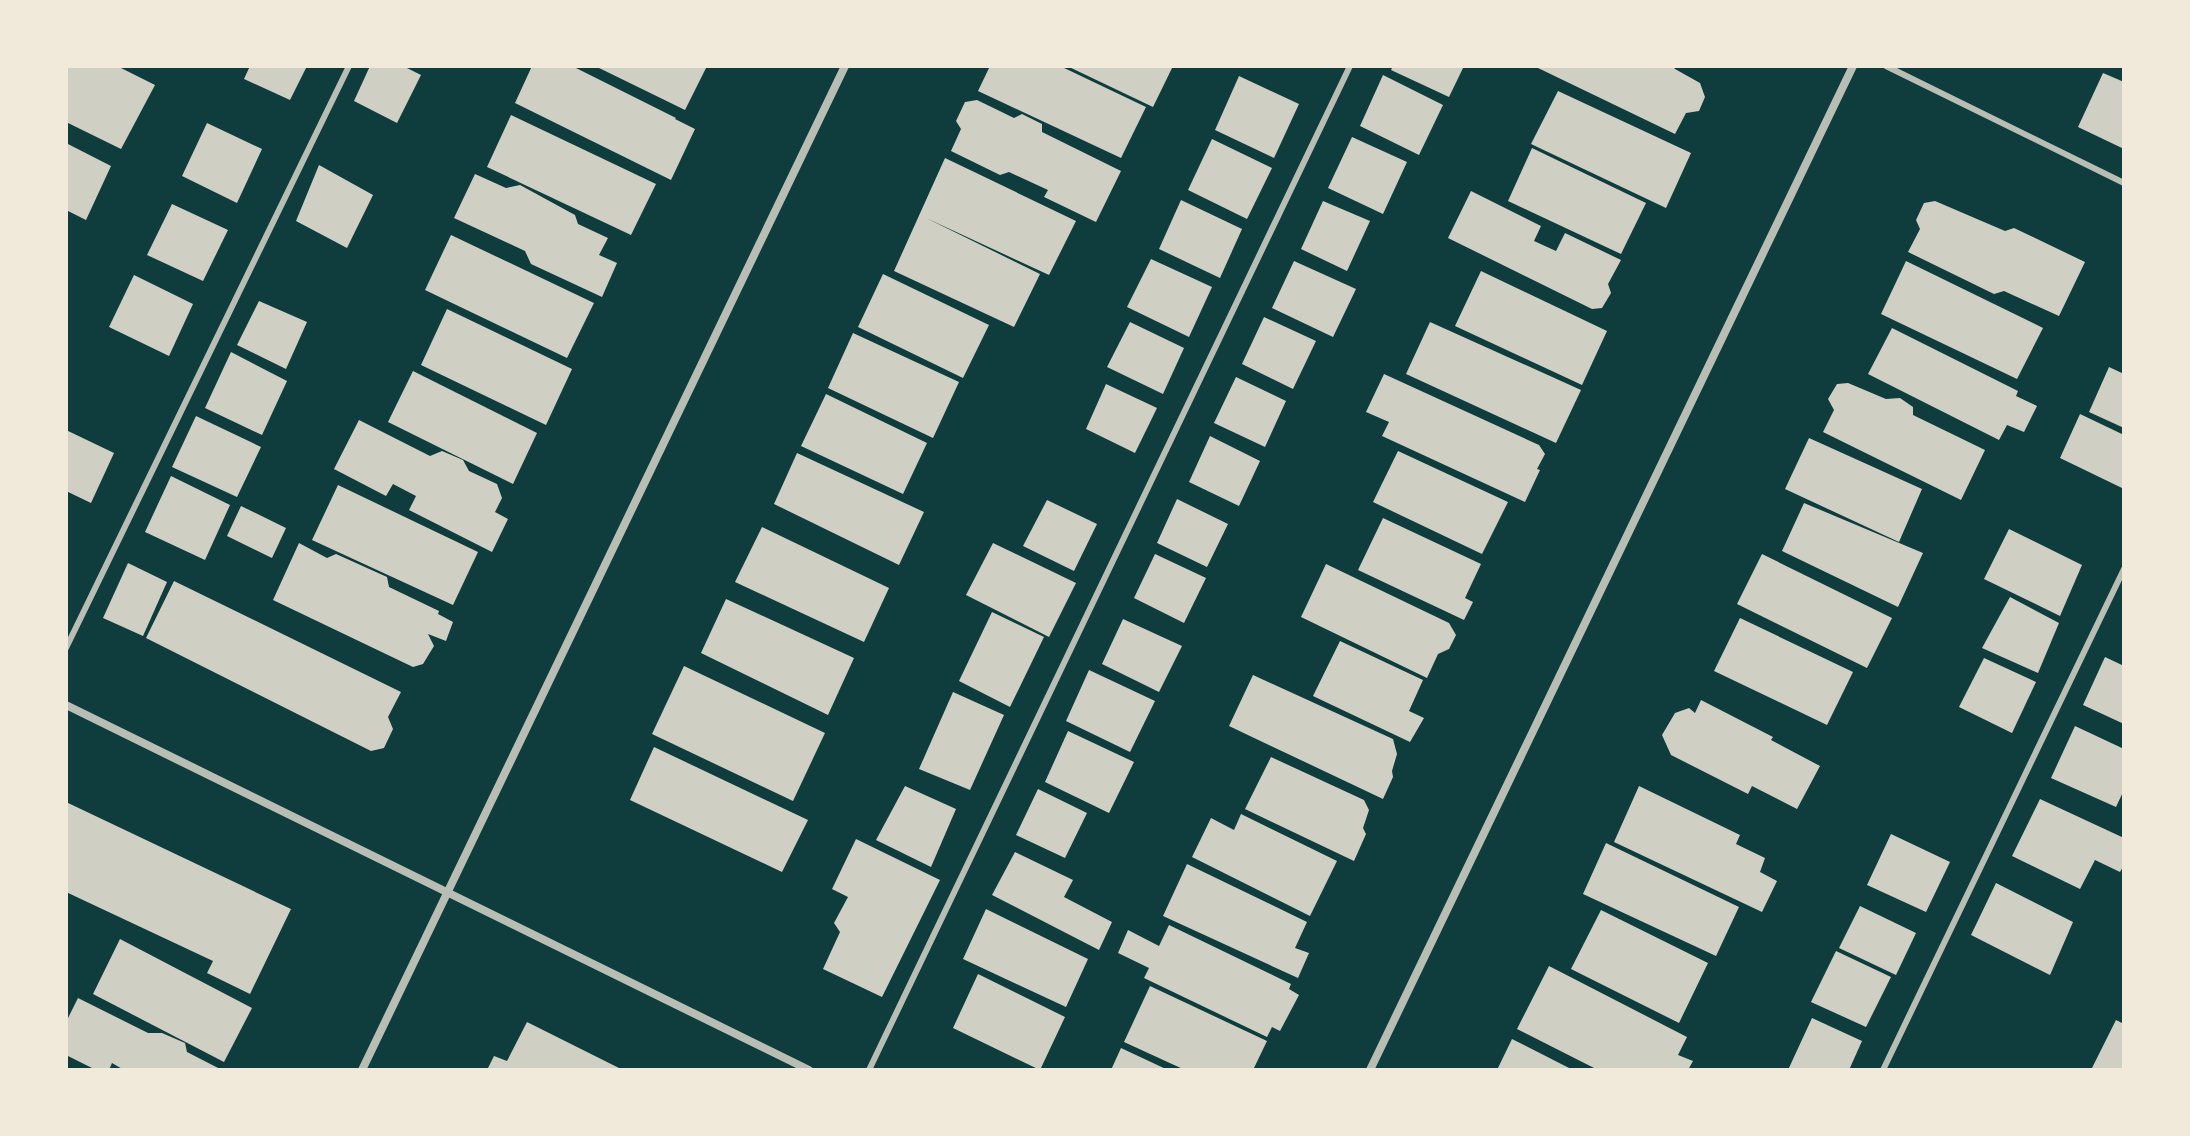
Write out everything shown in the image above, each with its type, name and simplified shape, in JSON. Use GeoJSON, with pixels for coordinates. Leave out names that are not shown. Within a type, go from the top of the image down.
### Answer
{"type":"FeatureCollection","features":[{"type":"Feature","properties":{"kind":"street"},"geometry":{"type":"LineString","coordinates":[[362,1070],[845,66]]}},
{"type":"Feature","properties":{"kind":"street"},"geometry":{"type":"LineString","coordinates":[[1370,1070],[1853,66]]}},
{"type":"Feature","properties":{"kind":"street"},"geometry":{"type":"LineString","coordinates":[[66,705],[809,1070]]}},
{"type":"Feature","properties":{"kind":"lane"},"geometry":{"type":"LineString","coordinates":[[66,648],[349,66]]}},
{"type":"Feature","properties":{"kind":"lane"},"geometry":{"type":"LineString","coordinates":[[869,1070],[1350,66]]}},
{"type":"Feature","properties":{"kind":"lane"},"geometry":{"type":"LineString","coordinates":[[1886,66],[2124,183]]}},
{"type":"Feature","properties":{"kind":"lane"},"geometry":{"type":"LineString","coordinates":[[1883,1070],[2124,569]]}},
{"type":"Feature","properties":{"kind":"building"},"geometry":{"type":"Polygon","coordinates":[[[66,66],[117,66],[155,85],[121,149],[66,122],[66,66]]]}},
{"type":"Feature","properties":{"kind":"building"},"geometry":{"type":"Polygon","coordinates":[[[250,66],[307,66],[290,100],[244,79],[250,66]]]}},
{"type":"Feature","properties":{"kind":"building"},"geometry":{"type":"Polygon","coordinates":[[[370,66],[403,66],[421,75],[397,123],[354,101],[370,66]]]}},
{"type":"Feature","properties":{"kind":"building"},"geometry":{"type":"Polygon","coordinates":[[[532,66],[572,66],[695,129],[671,180],[515,103],[532,66]]]}},
{"type":"Feature","properties":{"kind":"building"},"geometry":{"type":"Polygon","coordinates":[[[595,66],[707,66],[685,110],[595,66]]]}},
{"type":"Feature","properties":{"kind":"building"},"geometry":{"type":"Polygon","coordinates":[[[990,66],[1060,66],[1146,107],[1121,158],[978,91],[990,66]]]}},
{"type":"Feature","properties":{"kind":"building"},"geometry":{"type":"Polygon","coordinates":[[[1067,66],[1173,66],[1153,107],[1067,66]]]}},
{"type":"Feature","properties":{"kind":"building"},"geometry":{"type":"Polygon","coordinates":[[[1393,66],[1464,66],[1449,97],[1391,70],[1393,66]]]}},
{"type":"Feature","properties":{"kind":"building"},"geometry":{"type":"Polygon","coordinates":[[[1539,66],[1673,66],[1700,83],[1705,97],[1699,111],[1686,113],[1675,134],[1539,66]]]}},
{"type":"Feature","properties":{"kind":"building"},"geometry":{"type":"Polygon","coordinates":[[[2103,73],[2124,82],[2124,149],[2078,127],[2103,73]]]}},
{"type":"Feature","properties":{"kind":"building"},"geometry":{"type":"Polygon","coordinates":[[[1383,75],[1443,105],[1419,155],[1360,126],[1383,75]]]}},
{"type":"Feature","properties":{"kind":"building"},"geometry":{"type":"Polygon","coordinates":[[[1239,76],[1299,104],[1274,158],[1215,130],[1239,76]]]}},
{"type":"Feature","properties":{"kind":"building"},"geometry":{"type":"Polygon","coordinates":[[[1558,91],[1691,153],[1666,208],[1531,144],[1558,91]]]}},
{"type":"Feature","properties":{"kind":"building"},"geometry":{"type":"Polygon","coordinates":[[[977,100],[1014,118],[1022,114],[1042,124],[1042,132],[1121,171],[1096,222],[1044,197],[1048,190],[1009,172],[1000,175],[951,151],[961,129],[956,121],[965,102],[977,100]]]}},
{"type":"Feature","properties":{"kind":"building"},"geometry":{"type":"Polygon","coordinates":[[[511,115],[656,184],[631,235],[487,167],[511,115]]]}},
{"type":"Feature","properties":{"kind":"building"},"geometry":{"type":"Polygon","coordinates":[[[207,123],[262,149],[237,203],[182,176],[207,123]]]}},
{"type":"Feature","properties":{"kind":"building"},"geometry":{"type":"Polygon","coordinates":[[[1352,137],[1407,162],[1383,214],[1328,188],[1352,137]]]}},
{"type":"Feature","properties":{"kind":"building"},"geometry":{"type":"Polygon","coordinates":[[[1212,139],[1272,168],[1247,219],[1188,190],[1212,139]]]}},
{"type":"Feature","properties":{"kind":"building"},"geometry":{"type":"Polygon","coordinates":[[[66,143],[111,166],[86,220],[66,210],[66,143]]]}},
{"type":"Feature","properties":{"kind":"building"},"geometry":{"type":"Polygon","coordinates":[[[1532,148],[1646,203],[1621,254],[1508,201],[1532,148]]]}},
{"type":"Feature","properties":{"kind":"building"},"geometry":{"type":"Polygon","coordinates":[[[945,158],[1076,221],[1049,275],[926,218],[1040,274],[1014,327],[894,271],[945,158]]]}},
{"type":"Feature","properties":{"kind":"building"},"geometry":{"type":"Polygon","coordinates":[[[319,165],[373,195],[347,248],[296,221],[319,165]]]}},
{"type":"Feature","properties":{"kind":"building"},"geometry":{"type":"Polygon","coordinates":[[[475,174],[506,188],[520,185],[575,215],[578,224],[608,238],[599,255],[617,263],[602,297],[531,264],[525,251],[454,218],[475,174]]]}},
{"type":"Feature","properties":{"kind":"building"},"geometry":{"type":"Polygon","coordinates":[[[1471,191],[1541,226],[1534,241],[1556,251],[1565,233],[1621,260],[1608,284],[1611,293],[1602,308],[1592,309],[1448,238],[1471,191]]]}},
{"type":"Feature","properties":{"kind":"building"},"geometry":{"type":"Polygon","coordinates":[[[1181,200],[1242,229],[1220,278],[1159,249],[1181,200]]]}},
{"type":"Feature","properties":{"kind":"building"},"geometry":{"type":"Polygon","coordinates":[[[1323,201],[1370,221],[1347,271],[1301,249],[1323,201]]]}},
{"type":"Feature","properties":{"kind":"building"},"geometry":{"type":"Polygon","coordinates":[[[1935,201],[2005,231],[2014,228],[2085,262],[2059,316],[2004,291],[1994,294],[1908,252],[1920,229],[1916,220],[1924,203],[1935,201]]]}},
{"type":"Feature","properties":{"kind":"building"},"geometry":{"type":"Polygon","coordinates":[[[172,204],[228,230],[203,281],[147,255],[172,204]]]}},
{"type":"Feature","properties":{"kind":"building"},"geometry":{"type":"Polygon","coordinates":[[[451,235],[594,303],[567,358],[425,290],[451,235]]]}},
{"type":"Feature","properties":{"kind":"building"},"geometry":{"type":"Polygon","coordinates":[[[1151,259],[1212,287],[1189,337],[1127,307],[1151,259]]]}},
{"type":"Feature","properties":{"kind":"building"},"geometry":{"type":"Polygon","coordinates":[[[1294,261],[1356,289],[1333,337],[1272,308],[1294,261]]]}},
{"type":"Feature","properties":{"kind":"building"},"geometry":{"type":"Polygon","coordinates":[[[1906,261],[2043,328],[2017,379],[1881,314],[1906,261]]]}},
{"type":"Feature","properties":{"kind":"building"},"geometry":{"type":"Polygon","coordinates":[[[1481,271],[1607,331],[1582,385],[1455,326],[1481,271]]]}},
{"type":"Feature","properties":{"kind":"building"},"geometry":{"type":"Polygon","coordinates":[[[883,274],[989,325],[963,378],[858,327],[883,274]]]}},
{"type":"Feature","properties":{"kind":"building"},"geometry":{"type":"Polygon","coordinates":[[[134,275],[193,304],[169,356],[109,327],[134,275]]]}},
{"type":"Feature","properties":{"kind":"building"},"geometry":{"type":"Polygon","coordinates":[[[259,301],[307,322],[286,369],[237,345],[259,301]]]}},
{"type":"Feature","properties":{"kind":"building"},"geometry":{"type":"Polygon","coordinates":[[[447,309],[572,369],[546,425],[421,365],[447,309]]]}},
{"type":"Feature","properties":{"kind":"building"},"geometry":{"type":"Polygon","coordinates":[[[1264,317],[1316,341],[1293,389],[1242,364],[1264,317]]]}},
{"type":"Feature","properties":{"kind":"building"},"geometry":{"type":"Polygon","coordinates":[[[1130,322],[1184,348],[1163,394],[1107,367],[1130,322]]]}},
{"type":"Feature","properties":{"kind":"building"},"geometry":{"type":"Polygon","coordinates":[[[1430,322],[1581,390],[1556,443],[1406,374],[1430,322]]]}},
{"type":"Feature","properties":{"kind":"building"},"geometry":{"type":"Polygon","coordinates":[[[1892,328],[2018,391],[2016,396],[2037,406],[2024,432],[2007,425],[1999,440],[1868,374],[1892,328]]]}},
{"type":"Feature","properties":{"kind":"building"},"geometry":{"type":"Polygon","coordinates":[[[853,333],[959,382],[933,438],[828,388],[853,333]]]}},
{"type":"Feature","properties":{"kind":"building"},"geometry":{"type":"Polygon","coordinates":[[[231,352],[287,381],[262,435],[205,408],[231,352]]]}},
{"type":"Feature","properties":{"kind":"building"},"geometry":{"type":"Polygon","coordinates":[[[2109,367],[2124,374],[2124,428],[2089,412],[2109,367]]]}},
{"type":"Feature","properties":{"kind":"building"},"geometry":{"type":"Polygon","coordinates":[[[413,371],[537,433],[513,484],[388,422],[413,371]]]}},
{"type":"Feature","properties":{"kind":"building"},"geometry":{"type":"Polygon","coordinates":[[[1384,374],[1539,445],[1545,454],[1525,502],[1382,436],[1389,422],[1366,412],[1384,374]]]}},
{"type":"Feature","properties":{"kind":"building"},"geometry":{"type":"Polygon","coordinates":[[[1236,377],[1286,401],[1265,447],[1214,423],[1236,377]]]}},
{"type":"Feature","properties":{"kind":"building"},"geometry":{"type":"Polygon","coordinates":[[[1848,383],[1886,399],[1900,398],[1913,407],[1913,415],[1985,450],[1961,500],[1823,432],[1834,410],[1828,399],[1837,384],[1848,383]]]}},
{"type":"Feature","properties":{"kind":"building"},"geometry":{"type":"Polygon","coordinates":[[[1106,384],[1157,408],[1135,453],[1086,429],[1106,384]]]}},
{"type":"Feature","properties":{"kind":"building"},"geometry":{"type":"Polygon","coordinates":[[[826,394],[927,443],[903,494],[801,446],[826,394]]]}},
{"type":"Feature","properties":{"kind":"building"},"geometry":{"type":"Polygon","coordinates":[[[2080,414],[2124,435],[2122,488],[2060,458],[2080,414]]]}},
{"type":"Feature","properties":{"kind":"building"},"geometry":{"type":"Polygon","coordinates":[[[196,416],[261,447],[237,497],[172,467],[196,416]]]}},
{"type":"Feature","properties":{"kind":"building"},"geometry":{"type":"Polygon","coordinates":[[[359,420],[430,456],[442,451],[463,460],[469,471],[497,484],[502,498],[495,512],[508,519],[492,552],[409,510],[416,496],[393,484],[386,496],[334,469],[359,420]]]}},
{"type":"Feature","properties":{"kind":"building"},"geometry":{"type":"Polygon","coordinates":[[[66,430],[114,453],[91,503],[66,491],[66,430]]]}},
{"type":"Feature","properties":{"kind":"building"},"geometry":{"type":"Polygon","coordinates":[[[1210,436],[1260,461],[1239,506],[1189,482],[1210,436]]]}},
{"type":"Feature","properties":{"kind":"building"},"geometry":{"type":"Polygon","coordinates":[[[1809,438],[1922,489],[1899,542],[1785,489],[1809,438]]]}},
{"type":"Feature","properties":{"kind":"building"},"geometry":{"type":"Polygon","coordinates":[[[1398,451],[1508,502],[1482,554],[1373,502],[1398,451]]]}},
{"type":"Feature","properties":{"kind":"building"},"geometry":{"type":"Polygon","coordinates":[[[797,453],[924,512],[899,565],[774,504],[797,453]]]}},
{"type":"Feature","properties":{"kind":"building"},"geometry":{"type":"Polygon","coordinates":[[[171,476],[230,505],[205,560],[145,532],[171,476]]]}},
{"type":"Feature","properties":{"kind":"building"},"geometry":{"type":"Polygon","coordinates":[[[338,485],[478,552],[453,605],[312,540],[338,485]]]}},
{"type":"Feature","properties":{"kind":"building"},"geometry":{"type":"Polygon","coordinates":[[[1177,499],[1228,524],[1207,567],[1157,543],[1177,499]]]}},
{"type":"Feature","properties":{"kind":"building"},"geometry":{"type":"Polygon","coordinates":[[[1047,500],[1097,524],[1074,571],[1023,546],[1047,500]]]}},
{"type":"Feature","properties":{"kind":"building"},"geometry":{"type":"Polygon","coordinates":[[[1804,503],[1923,553],[1898,607],[1782,551],[1804,503]]]}},
{"type":"Feature","properties":{"kind":"building"},"geometry":{"type":"Polygon","coordinates":[[[241,506],[286,528],[272,558],[227,536],[241,506]]]}},
{"type":"Feature","properties":{"kind":"building"},"geometry":{"type":"Polygon","coordinates":[[[1383,518],[1481,564],[1465,598],[1473,602],[1464,620],[1358,570],[1383,518]]]}},
{"type":"Feature","properties":{"kind":"building"},"geometry":{"type":"Polygon","coordinates":[[[762,527],[889,588],[864,642],[735,582],[762,527]]]}},
{"type":"Feature","properties":{"kind":"building"},"geometry":{"type":"Polygon","coordinates":[[[2009,529],[2082,565],[2060,616],[1984,579],[2009,529]]]}},
{"type":"Feature","properties":{"kind":"building"},"geometry":{"type":"Polygon","coordinates":[[[299,543],[327,558],[336,554],[387,577],[389,587],[439,611],[438,614],[453,622],[446,641],[428,634],[434,646],[423,664],[413,667],[273,600],[299,543]]]}},
{"type":"Feature","properties":{"kind":"building"},"geometry":{"type":"Polygon","coordinates":[[[993,543],[1076,583],[1049,637],[966,595],[993,543]]]}},
{"type":"Feature","properties":{"kind":"building"},"geometry":{"type":"Polygon","coordinates":[[[1155,554],[1206,578],[1184,623],[1134,598],[1155,554]]]}},
{"type":"Feature","properties":{"kind":"building"},"geometry":{"type":"Polygon","coordinates":[[[1762,554],[1892,618],[1867,668],[1737,604],[1762,554]]]}},
{"type":"Feature","properties":{"kind":"building"},"geometry":{"type":"Polygon","coordinates":[[[128,563],[167,582],[143,636],[103,618],[128,563]]]}},
{"type":"Feature","properties":{"kind":"building"},"geometry":{"type":"Polygon","coordinates":[[[1326,564],[1449,623],[1456,635],[1449,649],[1438,654],[1427,678],[1301,617],[1326,564]]]}},
{"type":"Feature","properties":{"kind":"building"},"geometry":{"type":"Polygon","coordinates":[[[174,581],[401,692],[388,717],[393,729],[384,748],[371,751],[146,638],[174,581]]]}},
{"type":"Feature","properties":{"kind":"building"},"geometry":{"type":"Polygon","coordinates":[[[2010,597],[2059,623],[2038,673],[1982,648],[2010,597]]]}},
{"type":"Feature","properties":{"kind":"building"},"geometry":{"type":"Polygon","coordinates":[[[726,599],[854,658],[828,715],[701,653],[726,599]]]}},
{"type":"Feature","properties":{"kind":"building"},"geometry":{"type":"Polygon","coordinates":[[[992,612],[1044,637],[1010,707],[959,681],[992,612]]]}},
{"type":"Feature","properties":{"kind":"building"},"geometry":{"type":"Polygon","coordinates":[[[1740,618],[1853,672],[1827,725],[1714,671],[1740,618]]]}},
{"type":"Feature","properties":{"kind":"building"},"geometry":{"type":"Polygon","coordinates":[[[1123,619],[1182,646],[1159,692],[1102,664],[1123,619]]]}},
{"type":"Feature","properties":{"kind":"building"},"geometry":{"type":"Polygon","coordinates":[[[1340,641],[1423,680],[1409,711],[1424,718],[1410,742],[1313,696],[1340,641]]]}},
{"type":"Feature","properties":{"kind":"building"},"geometry":{"type":"Polygon","coordinates":[[[2105,657],[2124,666],[2124,724],[2083,705],[2105,657]]]}},
{"type":"Feature","properties":{"kind":"building"},"geometry":{"type":"Polygon","coordinates":[[[1984,658],[2036,682],[2012,733],[1959,707],[1984,658]]]}},
{"type":"Feature","properties":{"kind":"building"},"geometry":{"type":"Polygon","coordinates":[[[684,666],[825,733],[793,801],[652,734],[684,666]]]}},
{"type":"Feature","properties":{"kind":"building"},"geometry":{"type":"Polygon","coordinates":[[[1089,670],[1155,701],[1130,752],[1066,721],[1089,670]]]}},
{"type":"Feature","properties":{"kind":"building"},"geometry":{"type":"Polygon","coordinates":[[[1253,675],[1393,739],[1397,754],[1393,777],[1383,799],[1229,726],[1253,675]]]}},
{"type":"Feature","properties":{"kind":"building"},"geometry":{"type":"Polygon","coordinates":[[[953,692],[1004,715],[970,790],[919,769],[953,692]]]}},
{"type":"Feature","properties":{"kind":"building"},"geometry":{"type":"Polygon","coordinates":[[[1701,700],[1773,737],[1771,740],[1820,766],[1797,809],[1752,786],[1748,794],[1671,755],[1662,735],[1675,713],[1689,708],[1695,713],[1701,700]]]}},
{"type":"Feature","properties":{"kind":"building"},"geometry":{"type":"Polygon","coordinates":[[[2075,726],[2124,749],[2124,790],[2116,807],[2051,778],[2075,726]]]}},
{"type":"Feature","properties":{"kind":"building"},"geometry":{"type":"Polygon","coordinates":[[[1068,731],[1134,762],[1109,813],[1045,782],[1068,731]]]}},
{"type":"Feature","properties":{"kind":"building"},"geometry":{"type":"Polygon","coordinates":[[[654,747],[808,820],[782,872],[630,800],[654,747]]]}},
{"type":"Feature","properties":{"kind":"building"},"geometry":{"type":"Polygon","coordinates":[[[1271,757],[1364,800],[1369,810],[1363,828],[1366,834],[1354,861],[1245,809],[1271,757]]]}},
{"type":"Feature","properties":{"kind":"building"},"geometry":{"type":"Polygon","coordinates":[[[905,786],[956,809],[931,867],[876,840],[905,786]]]}},
{"type":"Feature","properties":{"kind":"building"},"geometry":{"type":"Polygon","coordinates":[[[1639,786],[1740,835],[1736,844],[1765,858],[1760,872],[1777,881],[1762,912],[1614,842],[1639,786]]]}},
{"type":"Feature","properties":{"kind":"building"},"geometry":{"type":"Polygon","coordinates":[[[1038,789],[1087,813],[1065,858],[1016,835],[1038,789]]]}},
{"type":"Feature","properties":{"kind":"building"},"geometry":{"type":"Polygon","coordinates":[[[2040,799],[2124,838],[2124,865],[2120,872],[2095,860],[2080,889],[2012,856],[2040,799]]]}},
{"type":"Feature","properties":{"kind":"building"},"geometry":{"type":"Polygon","coordinates":[[[66,802],[291,909],[250,994],[207,973],[213,961],[66,892],[66,802]]]}},
{"type":"Feature","properties":{"kind":"building"},"geometry":{"type":"Polygon","coordinates":[[[1241,814],[1337,861],[1310,916],[1192,857],[1211,818],[1234,830],[1241,814]]]}},
{"type":"Feature","properties":{"kind":"building"},"geometry":{"type":"Polygon","coordinates":[[[1891,834],[1950,862],[1926,912],[1867,885],[1891,834]]]}},
{"type":"Feature","properties":{"kind":"building"},"geometry":{"type":"Polygon","coordinates":[[[856,839],[940,880],[882,997],[823,969],[840,932],[834,923],[848,897],[832,889],[856,839]]]}},
{"type":"Feature","properties":{"kind":"building"},"geometry":{"type":"Polygon","coordinates":[[[1606,843],[1739,907],[1716,956],[1583,894],[1606,843]]]}},
{"type":"Feature","properties":{"kind":"building"},"geometry":{"type":"Polygon","coordinates":[[[1015,852],[1073,880],[1064,897],[1112,922],[1099,950],[992,895],[1015,852]]]}},
{"type":"Feature","properties":{"kind":"building"},"geometry":{"type":"Polygon","coordinates":[[[1187,864],[1307,922],[1295,948],[1309,953],[1298,978],[1163,916],[1187,864]]]}},
{"type":"Feature","properties":{"kind":"building"},"geometry":{"type":"Polygon","coordinates":[[[1996,883],[2073,922],[2050,975],[1971,935],[1996,883]]]}},
{"type":"Feature","properties":{"kind":"building"},"geometry":{"type":"Polygon","coordinates":[[[1860,906],[1916,933],[1896,975],[1839,948],[1860,906]]]}},
{"type":"Feature","properties":{"kind":"building"},"geometry":{"type":"Polygon","coordinates":[[[986,909],[1088,959],[1066,1007],[963,959],[986,909]]]}},
{"type":"Feature","properties":{"kind":"building"},"geometry":{"type":"Polygon","coordinates":[[[1601,910],[1708,963],[1679,1023],[1571,969],[1601,910]]]}},
{"type":"Feature","properties":{"kind":"building"},"geometry":{"type":"Polygon","coordinates":[[[1169,925],[1291,984],[1289,989],[1299,995],[1280,1031],[1272,1027],[1267,1037],[1144,978],[1149,968],[1118,953],[1128,930],[1159,946],[1169,925]]]}},
{"type":"Feature","properties":{"kind":"building"},"geometry":{"type":"Polygon","coordinates":[[[120,939],[252,1008],[224,1062],[93,994],[120,939]]]}},
{"type":"Feature","properties":{"kind":"building"},"geometry":{"type":"Polygon","coordinates":[[[1836,951],[1891,977],[1866,1027],[1811,1002],[1836,951]]]}},
{"type":"Feature","properties":{"kind":"building"},"geometry":{"type":"Polygon","coordinates":[[[1549,966],[1687,1037],[1678,1055],[1693,1061],[1688,1070],[1598,1070],[1517,1029],[1549,966]]]}},
{"type":"Feature","properties":{"kind":"building"},"geometry":{"type":"Polygon","coordinates":[[[978,974],[1065,1017],[1040,1070],[953,1028],[978,974]]]}},
{"type":"Feature","properties":{"kind":"building"},"geometry":{"type":"Polygon","coordinates":[[[1150,986],[1267,1041],[1253,1070],[1185,1070],[1124,1042],[1150,986]]]}},
{"type":"Feature","properties":{"kind":"building"},"geometry":{"type":"Polygon","coordinates":[[[78,998],[148,1033],[162,1033],[185,1043],[187,1052],[222,1070],[124,1070],[112,1063],[109,1070],[96,1070],[66,1055],[66,1022],[78,998]]]}},
{"type":"Feature","properties":{"kind":"building"},"geometry":{"type":"Polygon","coordinates":[[[1812,1018],[1862,1041],[1849,1070],[1788,1070],[1812,1018]]]}},
{"type":"Feature","properties":{"kind":"building"},"geometry":{"type":"Polygon","coordinates":[[[2116,1020],[2124,1024],[2124,1070],[2091,1070],[2116,1020]]]}},
{"type":"Feature","properties":{"kind":"building"},"geometry":{"type":"Polygon","coordinates":[[[527,1022],[623,1070],[487,1070],[494,1056],[507,1061],[527,1022]]]}},
{"type":"Feature","properties":{"kind":"building"},"geometry":{"type":"Polygon","coordinates":[[[1512,1039],[1573,1070],[1497,1070],[1512,1039]]]}},
{"type":"Feature","properties":{"kind":"building"},"geometry":{"type":"Polygon","coordinates":[[[1121,1048],[1168,1070],[1111,1070],[1121,1048]]]}}]}
